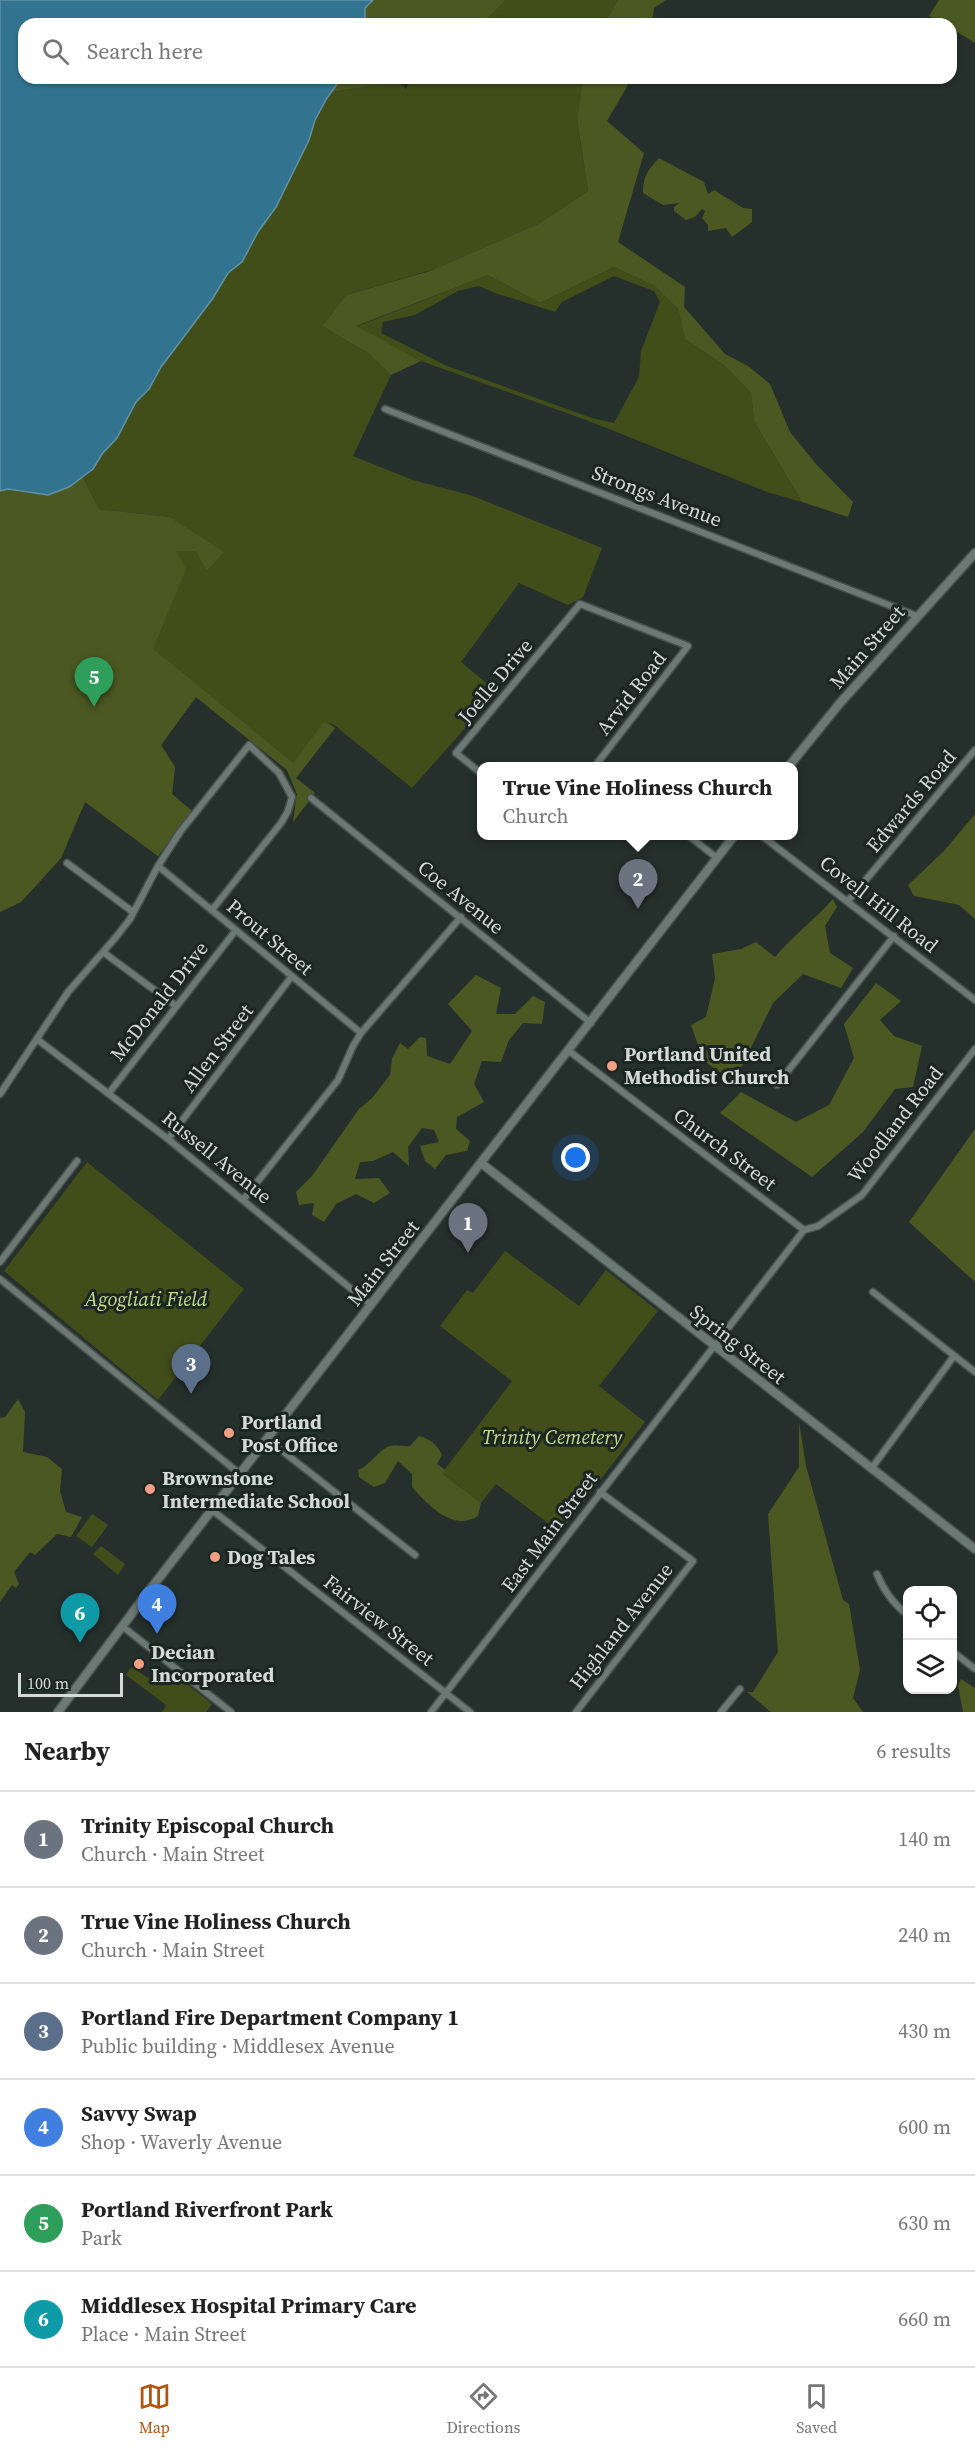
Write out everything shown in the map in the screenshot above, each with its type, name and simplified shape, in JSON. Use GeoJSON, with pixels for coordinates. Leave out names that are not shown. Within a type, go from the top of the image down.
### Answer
{"type":"FeatureCollection","features":[{"type":"Feature","properties":{"kind":"main road","name":"Main Street"},"geometry":{"type":"LineString","coordinates":[[792,762],[840,703],[975,553]]}},
{"type":"Feature","properties":{"kind":"main road","name":"Main Street"},"geometry":{"type":"LineString","coordinates":[[58,1712],[122,1626],[731,840]]}},
{"type":"Feature","properties":{"kind":"main road","name":"Spring Street"},"geometry":{"type":"LineString","coordinates":[[481,1163],[975,1549]]}},
{"type":"Feature","properties":{"kind":"street","name":"Strongs Avenue"},"geometry":{"type":"LineString","coordinates":[[385,409],[917,616]]}},
{"type":"Feature","properties":{"kind":"street","name":"Arvid Road"},"geometry":{"type":"LineString","coordinates":[[580,604],[688,646],[600,762]]}},
{"type":"Feature","properties":{"kind":"street","name":"Joelle Drive"},"geometry":{"type":"LineString","coordinates":[[477,770],[456,753],[580,604]]}},
{"type":"Feature","properties":{"kind":"street"},"geometry":{"type":"LineString","coordinates":[[0,1094],[68,992],[116,937],[180,832],[249,745],[279,773],[292,797],[281,823],[212,910]]}},
{"type":"Feature","properties":{"kind":"street","name":"Edwards Road"},"geometry":{"type":"LineString","coordinates":[[848,901],[975,750]]}},
{"type":"Feature","properties":{"kind":"street","name":"Coe Avenue"},"geometry":{"type":"LineString","coordinates":[[311,798],[591,1023]]}},
{"type":"Feature","properties":{"kind":"street"},"geometry":{"type":"LineString","coordinates":[[694,840],[717,858]]}},
{"type":"Feature","properties":{"kind":"street","name":"Covell Hill Road"},"geometry":{"type":"LineString","coordinates":[[767,840],[975,1000]]}},
{"type":"Feature","properties":{"kind":"street"},"geometry":{"type":"LineString","coordinates":[[67,863],[133,912]]}},
{"type":"Feature","properties":{"kind":"street","name":"Prout Street"},"geometry":{"type":"LineString","coordinates":[[158,866],[361,1034]]}},
{"type":"Feature","properties":{"kind":"street"},"geometry":{"type":"LineString","coordinates":[[243,1200],[338,1080],[361,1034],[461,917]]}},
{"type":"Feature","properties":{"kind":"street","name":"McDonald Drive"},"geometry":{"type":"LineString","coordinates":[[109,1093],[236,930]]}},
{"type":"Feature","properties":{"kind":"street"},"geometry":{"type":"LineString","coordinates":[[777,1085],[894,936]]}},
{"type":"Feature","properties":{"kind":"street"},"geometry":{"type":"LineString","coordinates":[[103,952],[176,1006]]}},
{"type":"Feature","properties":{"kind":"street","name":"Allen Street"},"geometry":{"type":"LineString","coordinates":[[168,1139],[292,976]]}},
{"type":"Feature","properties":{"kind":"street","name":"Russell Avenue"},"geometry":{"type":"LineString","coordinates":[[38,1040],[168,1139],[371,1305]]}},
{"type":"Feature","properties":{"kind":"street","name":"Woodland Road"},"geometry":{"type":"LineString","coordinates":[[804,1230],[818,1226],[862,1195],[975,1048]]}},
{"type":"Feature","properties":{"kind":"street","name":"Church Street"},"geometry":{"type":"LineString","coordinates":[[568,1051],[804,1230]]}},
{"type":"Feature","properties":{"kind":"street"},"geometry":{"type":"LineString","coordinates":[[0,1262],[78,1161]]}},
{"type":"Feature","properties":{"kind":"street","name":"East Main Street"},"geometry":{"type":"LineString","coordinates":[[431,1712],[804,1230]]}},
{"type":"Feature","properties":{"kind":"street"},"geometry":{"type":"LineString","coordinates":[[0,1279],[240,1474]]}},
{"type":"Feature","properties":{"kind":"street"},"geometry":{"type":"LineString","coordinates":[[873,1292],[975,1372]]}},
{"type":"Feature","properties":{"kind":"street"},"geometry":{"type":"LineString","coordinates":[[871,1468],[954,1356]]}},
{"type":"Feature","properties":{"kind":"street"},"geometry":{"type":"LineString","coordinates":[[267,1439],[415,1555]]}},
{"type":"Feature","properties":{"kind":"street","name":"Highland Avenue"},"geometry":{"type":"LineString","coordinates":[[576,1712],[693,1561],[600,1492]]}},
{"type":"Feature","properties":{"kind":"street","name":"Fairview Street"},"geometry":{"type":"LineString","coordinates":[[212,1510],[470,1712]]}},
{"type":"Feature","properties":{"kind":"street"},"geometry":{"type":"LineString","coordinates":[[877,1574],[884,1591],[903,1611]]}},
{"type":"Feature","properties":{"kind":"street"},"geometry":{"type":"LineString","coordinates":[[122,1626],[231,1712]]}},
{"type":"Feature","properties":{"kind":"street"},"geometry":{"type":"LineString","coordinates":[[957,1655],[975,1669]]}},
{"type":"Feature","properties":{"kind":"street"},"geometry":{"type":"LineString","coordinates":[[721,1712],[740,1689]]}},
{"type":"Feature","properties":{"kind":"green space"},"geometry":{"type":"Polygon","coordinates":[[[373,0],[506,0],[488,18],[365,18],[365,7],[373,0]]]}},
{"type":"Feature","properties":{"kind":"green space"},"geometry":{"type":"Polygon","coordinates":[[[506,0],[618,0],[608,18],[488,18],[506,0]]]}},
{"type":"Feature","properties":{"kind":"green space"},"geometry":{"type":"Polygon","coordinates":[[[618,0],[666,0],[654,8],[653,18],[608,18],[618,0]]]}},
{"type":"Feature","properties":{"kind":"green space"},"geometry":{"type":"Polygon","coordinates":[[[939,0],[975,0],[975,43],[957,32],[957,18],[929,16],[939,0]]]}},
{"type":"Feature","properties":{"kind":"green space"},"geometry":{"type":"Polygon","coordinates":[[[338,84],[385,84],[331,92],[338,84]]]}},
{"type":"Feature","properties":{"kind":"green space"},"geometry":{"type":"Polygon","coordinates":[[[385,84],[401,84],[406,89],[408,85],[582,84],[577,120],[588,191],[538,224],[435,269],[346,295],[322,326],[368,353],[391,375],[353,456],[413,480],[473,496],[602,548],[583,597],[568,605],[519,583],[461,662],[497,692],[412,788],[329,723],[335,728],[296,778],[315,793],[293,822],[297,794],[287,770],[196,697],[161,745],[175,767],[172,794],[192,811],[158,856],[85,802],[61,858],[21,902],[0,912],[0,491],[50,494],[53,492],[197,551],[207,571],[223,552],[170,517],[99,509],[83,477],[91,471],[104,451],[114,441],[136,402],[149,390],[161,367],[213,298],[228,273],[242,262],[258,232],[276,207],[309,140],[313,124],[331,92],[385,84]]]}},
{"type":"Feature","properties":{"kind":"green space"},"geometry":{"type":"Polygon","coordinates":[[[582,84],[629,84],[607,121],[644,153],[618,242],[685,287],[684,307],[725,354],[748,366],[770,384],[790,432],[816,464],[853,502],[848,517],[802,502],[754,421],[751,393],[724,365],[685,339],[678,309],[655,286],[614,267],[540,303],[488,275],[356,326],[421,361],[391,375],[368,353],[322,326],[346,295],[430,271],[538,224],[588,191],[577,119],[582,84]]]}},
{"type":"Feature","properties":{"kind":"green space"},"geometry":{"type":"Polygon","coordinates":[[[659,158],[704,182],[708,194],[714,190],[743,208],[752,209],[752,222],[732,237],[726,228],[708,231],[708,225],[702,218],[705,211],[702,209],[695,217],[686,220],[674,211],[674,207],[679,203],[663,205],[643,193],[647,174],[659,158]]]}},
{"type":"Feature","properties":{"kind":"green space"},"geometry":{"type":"Polygon","coordinates":[[[614,267],[655,286],[678,309],[685,339],[724,365],[751,393],[754,421],[802,502],[767,492],[589,421],[421,361],[355,327],[488,275],[540,303],[614,267]],[[614,276],[562,302],[555,312],[479,286],[458,291],[415,315],[383,322],[381,333],[447,366],[592,418],[614,423],[639,377],[641,351],[660,302],[654,291],[614,276]]]}},
{"type":"Feature","properties":{"kind":"green space"},"geometry":{"type":"Polygon","coordinates":[[[83,477],[99,509],[170,517],[224,552],[207,571],[196,551],[176,551],[186,569],[153,649],[293,763],[324,722],[335,728],[296,778],[315,793],[293,822],[297,794],[287,770],[196,697],[161,745],[175,767],[172,794],[192,811],[158,856],[85,802],[61,858],[21,902],[0,912],[0,491],[55,492],[83,477]]]}},
{"type":"Feature","properties":{"kind":"green space"},"geometry":{"type":"Polygon","coordinates":[[[975,814],[975,919],[959,905],[914,896],[908,885],[944,851],[975,814]]]}},
{"type":"Feature","properties":{"kind":"green space"},"geometry":{"type":"Polygon","coordinates":[[[833,899],[837,907],[825,926],[830,953],[853,968],[841,988],[803,974],[773,1003],[734,1082],[704,1061],[691,1025],[706,1017],[715,978],[712,954],[741,949],[756,942],[775,957],[833,899]]]}},
{"type":"Feature","properties":{"kind":"green space"},"geometry":{"type":"Polygon","coordinates":[[[476,975],[501,988],[496,1014],[515,1014],[533,996],[545,1002],[542,1024],[523,1023],[509,1040],[501,1062],[482,1061],[474,1084],[484,1102],[457,1117],[456,1129],[470,1141],[467,1151],[446,1155],[435,1169],[425,1161],[420,1146],[439,1142],[434,1130],[422,1128],[408,1147],[409,1166],[393,1152],[373,1161],[360,1162],[355,1179],[379,1178],[390,1193],[374,1203],[356,1194],[336,1204],[324,1222],[312,1215],[314,1203],[299,1205],[296,1192],[312,1176],[359,1109],[372,1098],[390,1075],[392,1059],[400,1043],[408,1049],[420,1037],[426,1038],[427,1056],[450,1064],[472,1031],[448,1004],[476,975]]]}},
{"type":"Feature","properties":{"kind":"green space"},"geometry":{"type":"Polygon","coordinates":[[[876,983],[901,1001],[880,1020],[894,1036],[922,1046],[913,1087],[895,1089],[863,1132],[812,1177],[720,1113],[741,1092],[796,1122],[829,1105],[854,1058],[844,1024],[876,983]]]}},
{"type":"Feature","properties":{"kind":"green space"},"geometry":{"type":"Polygon","coordinates":[[[975,1129],[975,1282],[909,1222],[975,1129]]]}},
{"type":"Feature","properties":{"kind":"green space","name":"Agogliati Field"},"geometry":{"type":"Polygon","coordinates":[[[87,1162],[244,1289],[158,1400],[4,1271],[87,1162]]]}},
{"type":"Feature","properties":{"kind":"green space","name":"Trinity Cemetery"},"geometry":{"type":"Polygon","coordinates":[[[505,1251],[579,1306],[606,1270],[658,1311],[599,1386],[645,1422],[560,1532],[496,1484],[481,1503],[442,1473],[512,1381],[440,1326],[467,1290],[473,1293],[505,1251]]]}},
{"type":"Feature","properties":{"kind":"green space"},"geometry":{"type":"Polygon","coordinates":[[[18,1399],[25,1412],[23,1452],[47,1457],[62,1469],[60,1491],[66,1512],[82,1517],[71,1537],[57,1534],[35,1555],[30,1552],[14,1572],[19,1584],[16,1588],[12,1585],[0,1602],[0,1418],[5,1417],[18,1399]]]}},
{"type":"Feature","properties":{"kind":"green space"},"geometry":{"type":"Polygon","coordinates":[[[799,1422],[806,1466],[843,1600],[849,1604],[860,1670],[853,1698],[863,1712],[771,1712],[747,1692],[753,1692],[778,1652],[768,1514],[799,1467],[799,1422]]]}},
{"type":"Feature","properties":{"kind":"green space"},"geometry":{"type":"Polygon","coordinates":[[[419,1436],[433,1442],[440,1451],[442,1455],[437,1464],[445,1470],[443,1474],[481,1503],[478,1516],[460,1521],[442,1515],[412,1487],[412,1474],[398,1461],[385,1483],[374,1487],[359,1477],[358,1470],[386,1448],[392,1445],[410,1446],[419,1436]]]}},
{"type":"Feature","properties":{"kind":"green space"},"geometry":{"type":"Polygon","coordinates":[[[92,1514],[108,1525],[92,1547],[76,1536],[92,1514]]]}},
{"type":"Feature","properties":{"kind":"green space"},"geometry":{"type":"Polygon","coordinates":[[[101,1546],[125,1564],[118,1575],[93,1554],[101,1546]]]}},
{"type":"Feature","properties":{"kind":"green space"},"geometry":{"type":"Polygon","coordinates":[[[131,1667],[161,1686],[173,1673],[212,1704],[206,1712],[162,1712],[166,1705],[126,1675],[131,1667]]]}},
{"type":"Feature","properties":{"kind":"green space"},"geometry":{"type":"Polygon","coordinates":[[[961,1679],[975,1688],[975,1712],[963,1712],[958,1686],[961,1679]]]}},
{"type":"Feature","properties":{"kind":"water"},"geometry":{"type":"Polygon","coordinates":[[[0,0],[373,0],[365,8],[365,18],[18,18],[18,84],[337,84],[315,120],[309,140],[276,207],[258,232],[242,262],[228,273],[213,298],[161,367],[149,389],[136,402],[117,438],[102,454],[93,469],[69,487],[48,495],[8,489],[0,491],[0,0]]]}},
{"type":"Feature","properties":{"kind":"place","name":"Portland Riverfront Park"},"geometry":{"type":"Point","coordinates":[94,707]}},
{"type":"Feature","properties":{"kind":"place","name":"True Vine Holiness Church"},"geometry":{"type":"Point","coordinates":[638,909]}},
{"type":"Feature","properties":{"kind":"place","name":"Portland United Methodist Church"},"geometry":{"type":"Point","coordinates":[612,1066]}},
{"type":"Feature","properties":{"kind":"place","name":"Trinity Episcopal Church"},"geometry":{"type":"Point","coordinates":[468,1253]}},
{"type":"Feature","properties":{"kind":"place","name":"Portland Fire Department Company 1"},"geometry":{"type":"Point","coordinates":[191,1394]}},
{"type":"Feature","properties":{"kind":"place","name":"Portland Post Office"},"geometry":{"type":"Point","coordinates":[229,1433]}},
{"type":"Feature","properties":{"kind":"place","name":"Brownstone Intermediate School"},"geometry":{"type":"Point","coordinates":[150,1489]}},
{"type":"Feature","properties":{"kind":"place","name":"Dog Tales"},"geometry":{"type":"Point","coordinates":[215,1557]}},
{"type":"Feature","properties":{"kind":"place","name":"Savvy Swap"},"geometry":{"type":"Point","coordinates":[157,1634]}},
{"type":"Feature","properties":{"kind":"place","name":"Middlesex Hospital Primary Care"},"geometry":{"type":"Point","coordinates":[80,1643]}},
{"type":"Feature","properties":{"kind":"place","name":"Decian Incorporated"},"geometry":{"type":"Point","coordinates":[139,1664]}}]}
